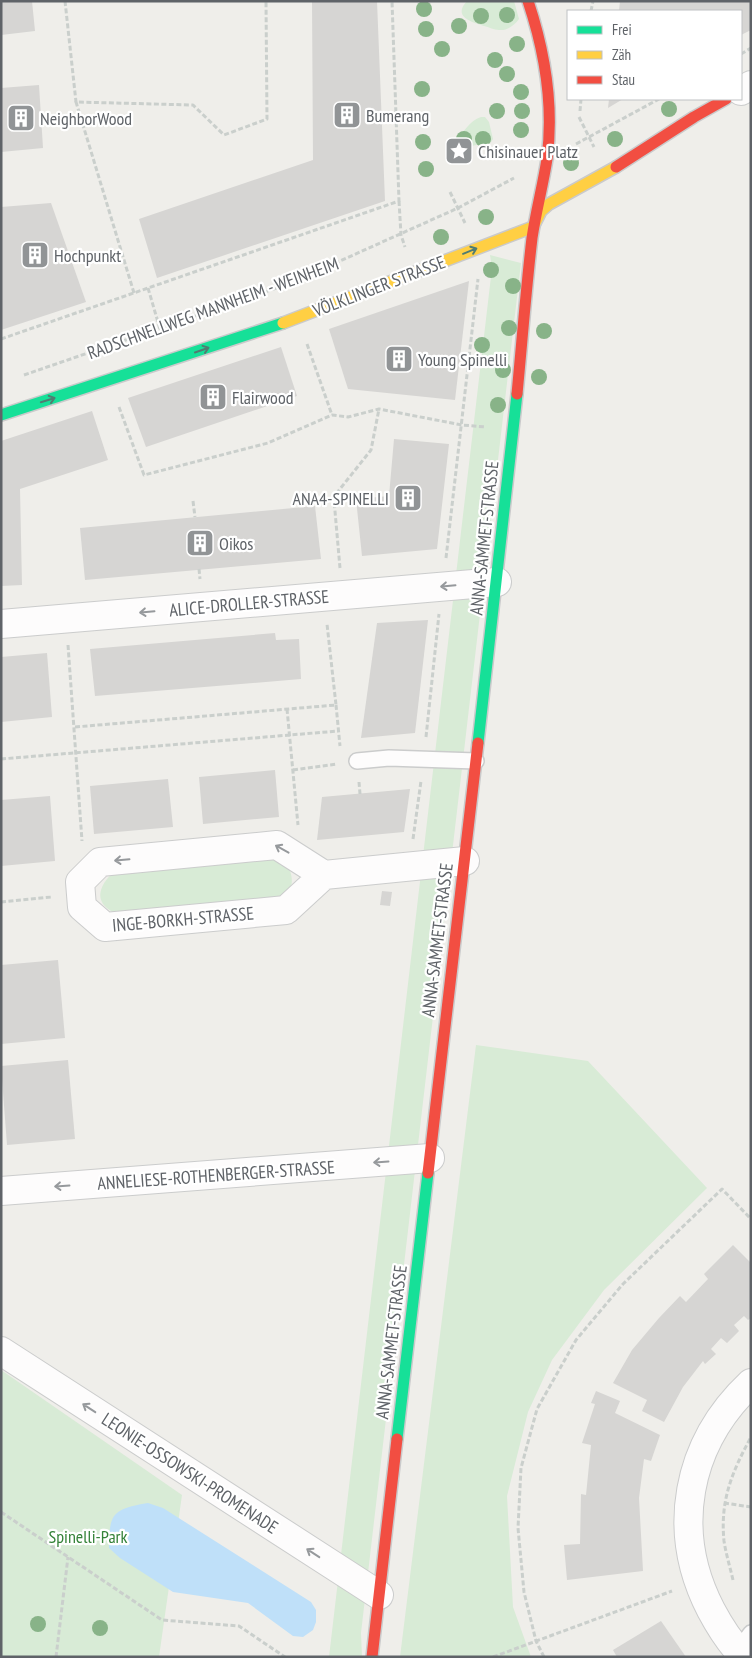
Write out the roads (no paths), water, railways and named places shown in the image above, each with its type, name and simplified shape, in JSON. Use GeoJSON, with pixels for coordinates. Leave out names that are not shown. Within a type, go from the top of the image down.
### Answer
{"type":"FeatureCollection","features":[{"type":"Feature","properties":{"kind":"street"},"geometry":{"type":"LineString","coordinates":[[528,1],[540,35],[548,82],[550,126],[546,160],[533,227]]}},
{"type":"Feature","properties":{"kind":"street"},"geometry":{"type":"LineString","coordinates":[[533,227],[541,211],[549,204],[608,172],[724,100]]}},
{"type":"Feature","properties":{"kind":"street","name":"VÖLKLINGER STRASSE"},"geometry":{"type":"LineString","coordinates":[[1,415],[298,318],[533,227]]}},
{"type":"Feature","properties":{"kind":"street","name":"ANNA-SAMMET-STRASSE"},"geometry":{"type":"LineString","coordinates":[[372,1657],[497,582],[514,430],[533,227]]}},
{"type":"Feature","properties":{"kind":"street","name":"ALICE-DROLLER-STRASSE"},"geometry":{"type":"LineString","coordinates":[[1,624],[497,582]]}},
{"type":"Feature","properties":{"kind":"street","name":"INGE-BORKH-STRASSE"},"geometry":{"type":"LineString","coordinates":[[277,845],[324,875],[286,910],[105,927],[82,907],[85,882],[100,862],[277,845]]}},
{"type":"Feature","properties":{"kind":"street"},"geometry":{"type":"LineString","coordinates":[[324,875],[465,861]]}},
{"type":"Feature","properties":{"kind":"street","name":"ANNELIESE-ROTHENBERGER-STRASSE"},"geometry":{"type":"LineString","coordinates":[[1,1191],[430,1158]]}},
{"type":"Feature","properties":{"kind":"street","name":"LEONIE-OSSOWSKI-PROMENADE"},"geometry":{"type":"LineString","coordinates":[[1,1351],[379,1595]]}},
{"type":"Feature","properties":{"kind":"street"},"geometry":{"type":"LineString","coordinates":[[744,1647],[723,1632],[698,1581],[690,1549],[689,1498],[703,1450],[717,1423],[751,1383]]}},
{"type":"Feature","properties":{"kind":"lane"},"geometry":{"type":"LineString","coordinates":[[350,762],[389,758],[476,761]]}},
{"type":"Feature","properties":{"kind":"water"},"geometry":{"type":"Polygon","coordinates":[[[148,1503],[163,1508],[311,1602],[316,1610],[316,1622],[313,1630],[303,1637],[293,1636],[248,1603],[173,1592],[120,1558],[109,1548],[112,1520],[120,1511],[148,1503]]]}},
{"type":"Feature","properties":{"kind":"place","name":"Bumerang"},"geometry":{"type":"Point","coordinates":[347,115]}},
{"type":"Feature","properties":{"kind":"place","name":"NeighborWood"},"geometry":{"type":"Point","coordinates":[21,118]}},
{"type":"Feature","properties":{"kind":"place","name":"Chisinauer Platz"},"geometry":{"type":"Point","coordinates":[459,151]}},
{"type":"Feature","properties":{"kind":"place","name":"Hochpunkt"},"geometry":{"type":"Point","coordinates":[35,255]}},
{"type":"Feature","properties":{"kind":"place","name":"Young Spinelli"},"geometry":{"type":"Point","coordinates":[399,359]}},
{"type":"Feature","properties":{"kind":"place","name":"Flairwood"},"geometry":{"type":"Point","coordinates":[213,397]}},
{"type":"Feature","properties":{"kind":"place","name":"ANA4-SPINELLI"},"geometry":{"type":"Point","coordinates":[408,498]}},
{"type":"Feature","properties":{"kind":"place","name":"Oikos"},"geometry":{"type":"Point","coordinates":[200,543]}},
{"type":"Feature","properties":{"kind":"park label","name":"Spinelli-Park"},"geometry":{"type":"Point","coordinates":[88,1536]}}]}
